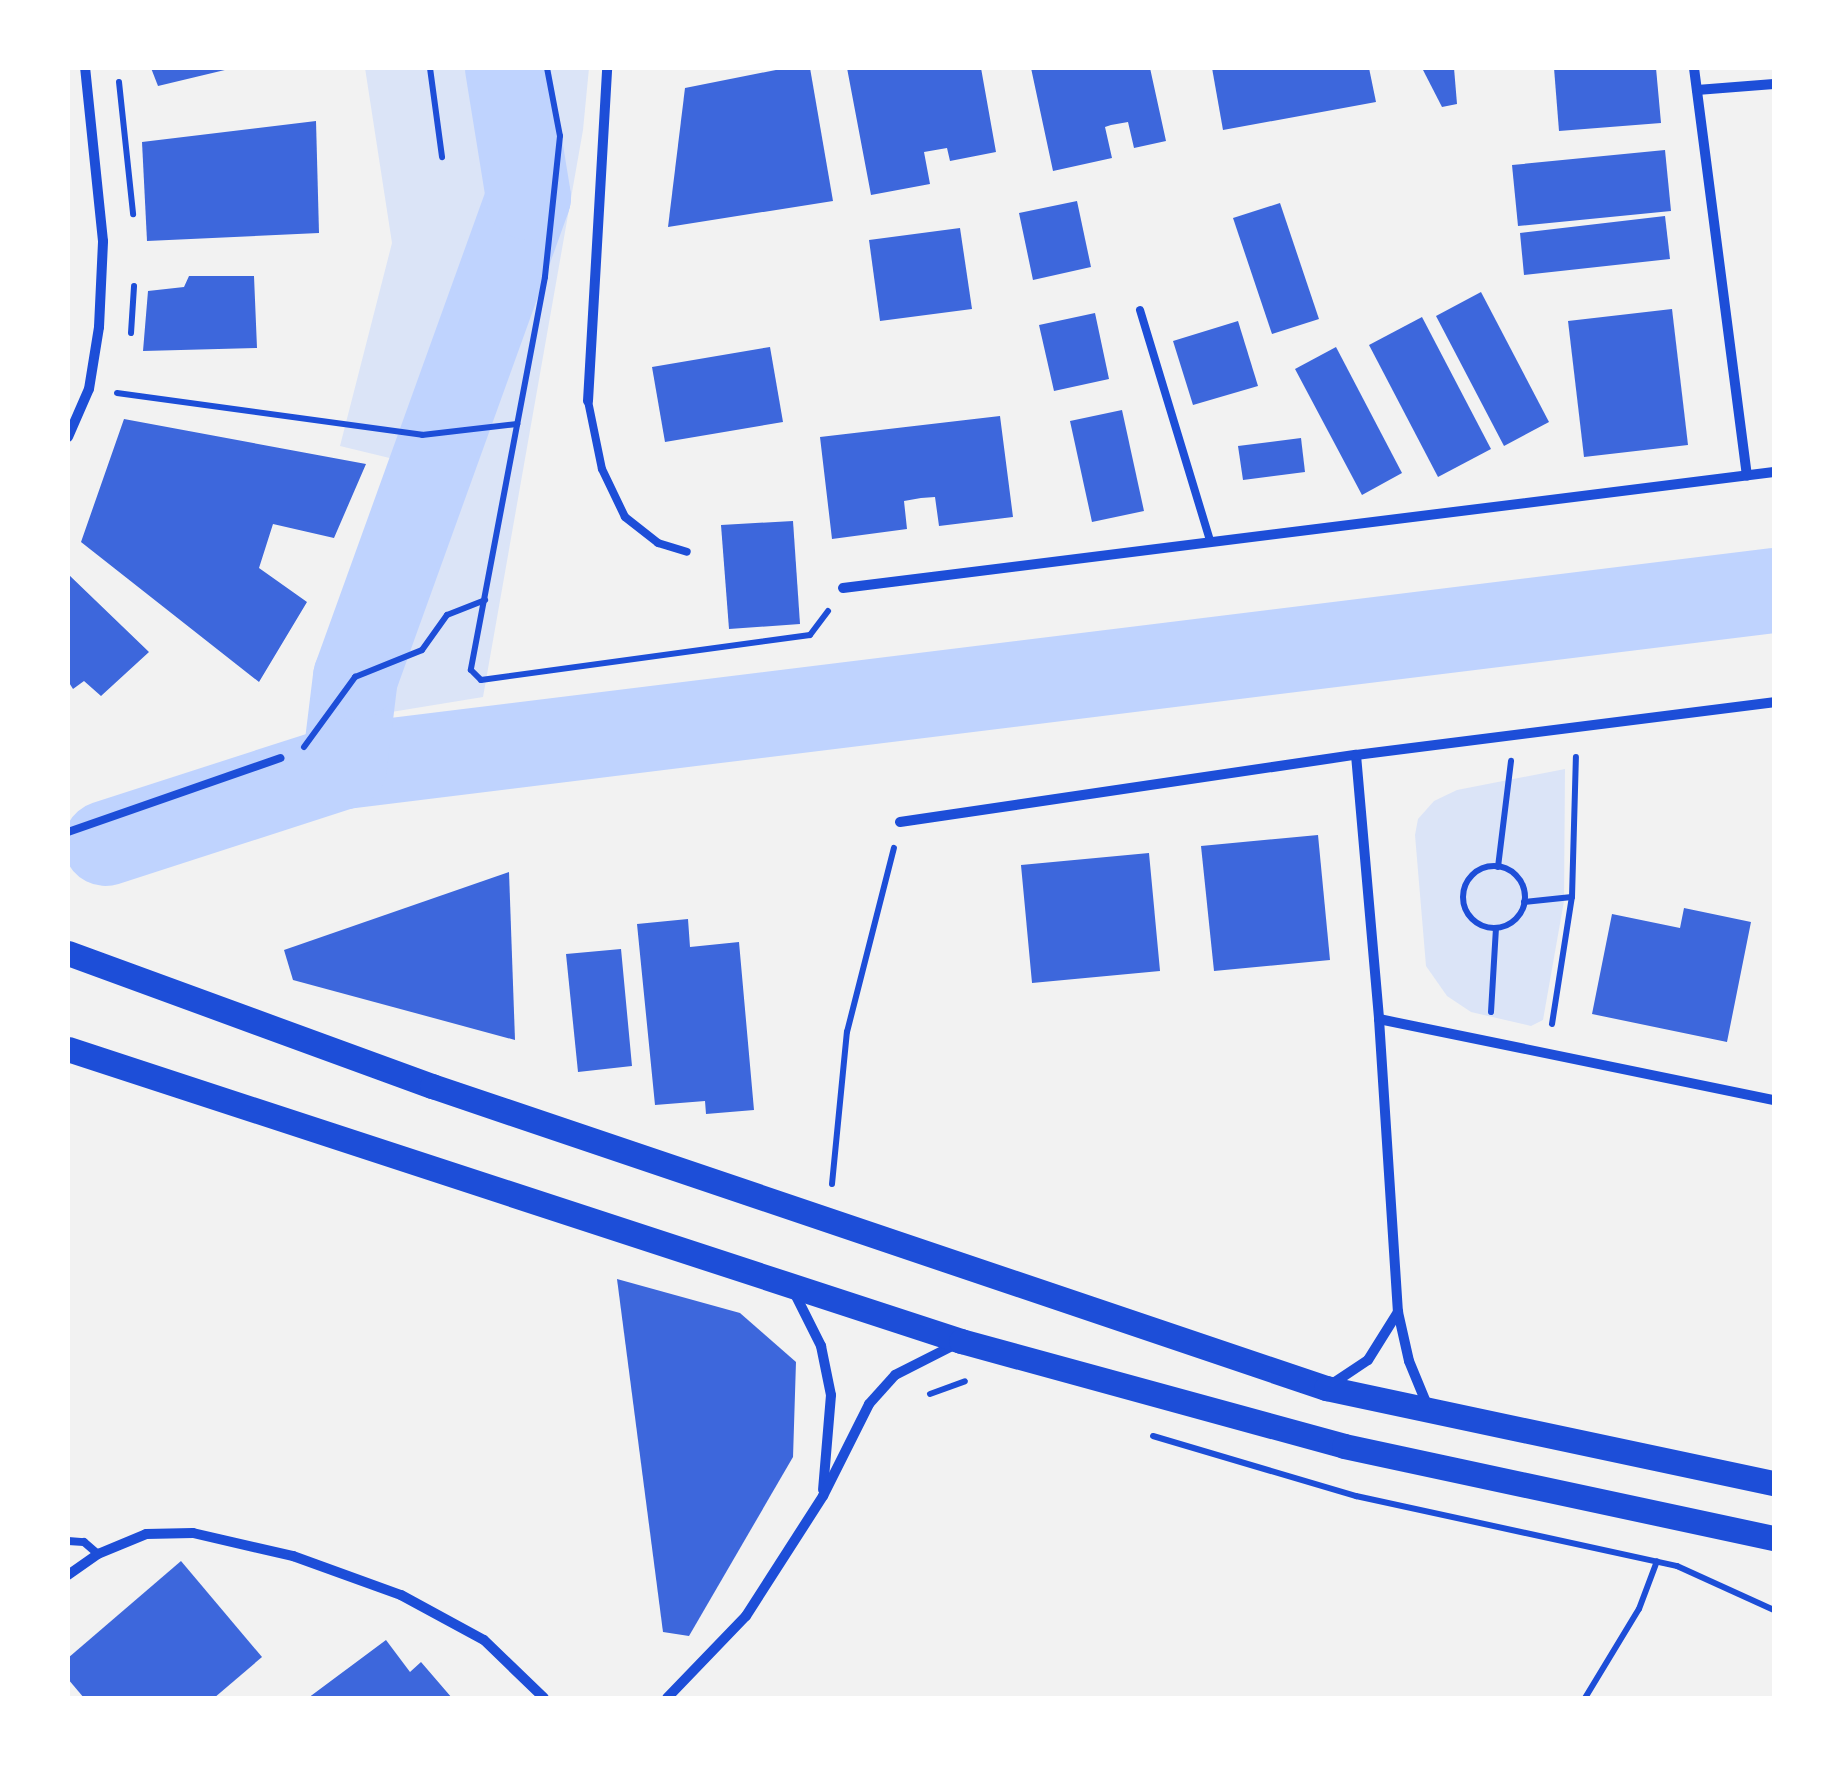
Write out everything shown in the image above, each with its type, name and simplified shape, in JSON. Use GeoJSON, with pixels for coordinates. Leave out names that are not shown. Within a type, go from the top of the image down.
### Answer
{"type":"FeatureCollection","features":[{"type":"Feature","properties":{"kind":"main road"},"geometry":{"type":"LineString","coordinates":[[68,953],[252,1024],[1326,1388],[1774,1483]]}},
{"type":"Feature","properties":{"kind":"main road"},"geometry":{"type":"LineString","coordinates":[[68,1048],[961,1341],[1344,1446],[1774,1538]]}},
{"type":"Feature","properties":{"kind":"street"},"geometry":{"type":"LineString","coordinates":[[68,437],[89,389],[100,327],[103,241],[85,68]]}},
{"type":"Feature","properties":{"kind":"street"},"geometry":{"type":"LineString","coordinates":[[588,402],[607,68]]}},
{"type":"Feature","properties":{"kind":"street"},"geometry":{"type":"LineString","coordinates":[[1694,68],[1747,476]]}},
{"type":"Feature","properties":{"kind":"street"},"geometry":{"type":"LineString","coordinates":[[1697,90],[1774,84]]}},
{"type":"Feature","properties":{"kind":"street"},"geometry":{"type":"LineString","coordinates":[[842,588],[1774,472]]}},
{"type":"Feature","properties":{"kind":"street"},"geometry":{"type":"LineString","coordinates":[[900,822],[1356,755],[1774,702]]}},
{"type":"Feature","properties":{"kind":"street"},"geometry":{"type":"LineString","coordinates":[[1356,755],[1379,1019],[1398,1312],[1409,1361],[1428,1408]]}},
{"type":"Feature","properties":{"kind":"street"},"geometry":{"type":"LineString","coordinates":[[1379,1019],[1774,1100]]}},
{"type":"Feature","properties":{"kind":"street"},"geometry":{"type":"LineString","coordinates":[[790,1285],[821,1346],[831,1395],[823,1496]]}},
{"type":"Feature","properties":{"kind":"street"},"geometry":{"type":"LineString","coordinates":[[1326,1388],[1368,1360],[1398,1312]]}},
{"type":"Feature","properties":{"kind":"street"},"geometry":{"type":"LineString","coordinates":[[667,1698],[746,1616],[823,1496],[869,1404],[895,1375],[961,1341]]}},
{"type":"Feature","properties":{"kind":"street"},"geometry":{"type":"LineString","coordinates":[[68,1575],[98,1554],[146,1534],[193,1533],[293,1556],[401,1595],[484,1640],[544,1698]]}},
{"type":"Feature","properties":{"kind":"lane"},"geometry":{"type":"LineString","coordinates":[[1140,310],[1210,540]]}},
{"type":"Feature","properties":{"kind":"lane"},"geometry":{"type":"LineString","coordinates":[[588,402],[602,469],[626,517],[658,543],[687,552]]}},
{"type":"Feature","properties":{"kind":"lane"},"geometry":{"type":"LineString","coordinates":[[68,832],[280,758]]}},
{"type":"Feature","properties":{"kind":"lane"},"geometry":{"type":"LineString","coordinates":[[68,1541],[84,1542],[98,1554]]}},
{"type":"Feature","properties":{"kind":"path"},"geometry":{"type":"LineString","coordinates":[[430,68],[442,157]]}},
{"type":"Feature","properties":{"kind":"path"},"geometry":{"type":"LineString","coordinates":[[547,68],[560,136],[546,278],[471,670],[481,680],[810,635],[842,588]]}},
{"type":"Feature","properties":{"kind":"path"},"geometry":{"type":"LineString","coordinates":[[89,389],[422,436],[517,424]]}},
{"type":"Feature","properties":{"kind":"path"},"geometry":{"type":"LineString","coordinates":[[280,758],[301,751],[356,677],[422,650],[446,615],[486,600]]}},
{"type":"Feature","properties":{"kind":"path"},"geometry":{"type":"LineString","coordinates":[[1547,1054],[1572,897],[1577,727]]}},
{"type":"Feature","properties":{"kind":"path"},"geometry":{"type":"LineString","coordinates":[[1498,867],[1514,735]]}},
{"type":"Feature","properties":{"kind":"path"},"geometry":{"type":"LineString","coordinates":[[828,1222],[847,1032],[900,822]]}},
{"type":"Feature","properties":{"kind":"path"},"geometry":{"type":"LineString","coordinates":[[1491,866],[1498,867],[1518,878],[1524,902],[1516,920],[1496,928],[1474,922],[1462,899],[1470,877],[1491,866]]}},
{"type":"Feature","properties":{"kind":"path"},"geometry":{"type":"LineString","coordinates":[[1524,902],[1572,897]]}},
{"type":"Feature","properties":{"kind":"path"},"geometry":{"type":"LineString","coordinates":[[1489,1042],[1496,928]]}},
{"type":"Feature","properties":{"kind":"path"},"geometry":{"type":"LineString","coordinates":[[1585,1698],[1639,1610],[1657,1561],[1774,1610]]}},
{"type":"Feature","properties":{"kind":"shaded area"},"geometry":{"type":"Polygon","coordinates":[[[365,68],[589,68],[583,130],[483,697],[324,723],[402,461],[340,446],[392,243],[365,68]]]}},
{"type":"Feature","properties":{"kind":"shaded area"},"geometry":{"type":"Polygon","coordinates":[[[1565,769],[1564,901],[1543,1020],[1531,1026],[1471,1012],[1447,996],[1426,966],[1415,835],[1418,819],[1434,801],[1457,790],[1565,769]]]}},
{"type":"Feature","properties":{"kind":"building"},"geometry":{"type":"Polygon","coordinates":[[[151,68],[229,68],[229,69],[158,86],[151,68]]]}},
{"type":"Feature","properties":{"kind":"building"},"geometry":{"type":"Polygon","coordinates":[[[786,68],[810,68],[833,201],[668,227],[685,88],[786,68]]]}},
{"type":"Feature","properties":{"kind":"building"},"geometry":{"type":"Polygon","coordinates":[[[847,68],[981,68],[996,152],[950,161],[947,148],[924,152],[930,184],[871,195],[847,68]]]}},
{"type":"Feature","properties":{"kind":"building"},"geometry":{"type":"Polygon","coordinates":[[[1031,68],[1150,68],[1166,141],[1134,148],[1128,122],[1111,125],[1105,127],[1112,158],[1053,171],[1031,68]]]}},
{"type":"Feature","properties":{"kind":"building"},"geometry":{"type":"Polygon","coordinates":[[[1212,68],[1369,68],[1376,102],[1223,130],[1212,68]]]}},
{"type":"Feature","properties":{"kind":"building"},"geometry":{"type":"Polygon","coordinates":[[[1422,68],[1454,68],[1457,104],[1442,107],[1422,68]]]}},
{"type":"Feature","properties":{"kind":"building"},"geometry":{"type":"Polygon","coordinates":[[[1554,68],[1656,68],[1661,123],[1559,131],[1554,68]]]}},
{"type":"Feature","properties":{"kind":"building"},"geometry":{"type":"Polygon","coordinates":[[[316,121],[319,233],[147,241],[142,142],[316,121]]]}},
{"type":"Feature","properties":{"kind":"building"},"geometry":{"type":"Polygon","coordinates":[[[1665,150],[1671,211],[1518,226],[1512,165],[1665,150]]]}},
{"type":"Feature","properties":{"kind":"building"},"geometry":{"type":"Polygon","coordinates":[[[1077,201],[1091,267],[1033,280],[1019,213],[1077,201]]]}},
{"type":"Feature","properties":{"kind":"building"},"geometry":{"type":"Polygon","coordinates":[[[1280,203],[1319,319],[1272,334],[1233,218],[1280,203]]]}},
{"type":"Feature","properties":{"kind":"building"},"geometry":{"type":"Polygon","coordinates":[[[1665,216],[1670,259],[1524,275],[1520,233],[1665,216]]]}},
{"type":"Feature","properties":{"kind":"building"},"geometry":{"type":"Polygon","coordinates":[[[960,228],[972,309],[880,321],[869,240],[960,228]]]}},
{"type":"Feature","properties":{"kind":"building"},"geometry":{"type":"Polygon","coordinates":[[[189,276],[254,276],[257,348],[143,351],[148,291],[184,287],[189,276]]]}},
{"type":"Feature","properties":{"kind":"building"},"geometry":{"type":"Polygon","coordinates":[[[1481,292],[1549,422],[1504,446],[1436,316],[1481,292]]]}},
{"type":"Feature","properties":{"kind":"building"},"geometry":{"type":"Polygon","coordinates":[[[1672,309],[1688,445],[1584,457],[1568,321],[1672,309]]]}},
{"type":"Feature","properties":{"kind":"building"},"geometry":{"type":"Polygon","coordinates":[[[1095,313],[1109,379],[1054,391],[1039,325],[1095,313]]]}},
{"type":"Feature","properties":{"kind":"building"},"geometry":{"type":"Polygon","coordinates":[[[1422,317],[1491,449],[1438,477],[1369,345],[1422,317]]]}},
{"type":"Feature","properties":{"kind":"building"},"geometry":{"type":"Polygon","coordinates":[[[1238,321],[1258,386],[1193,405],[1173,341],[1238,321]]]}},
{"type":"Feature","properties":{"kind":"building"},"geometry":{"type":"Polygon","coordinates":[[[770,347],[783,422],[665,442],[652,367],[770,347]]]}},
{"type":"Feature","properties":{"kind":"building"},"geometry":{"type":"Polygon","coordinates":[[[1336,347],[1402,473],[1362,495],[1295,369],[1336,347]]]}},
{"type":"Feature","properties":{"kind":"building"},"geometry":{"type":"Polygon","coordinates":[[[1122,410],[1144,511],[1092,522],[1070,421],[1122,410]]]}},
{"type":"Feature","properties":{"kind":"building"},"geometry":{"type":"Polygon","coordinates":[[[1000,416],[1013,517],[939,526],[935,497],[921,498],[904,501],[907,529],[832,539],[820,437],[1000,416]]]}},
{"type":"Feature","properties":{"kind":"building"},"geometry":{"type":"Polygon","coordinates":[[[124,419],[366,464],[334,538],[273,524],[259,568],[307,602],[259,682],[81,542],[124,419]]]}},
{"type":"Feature","properties":{"kind":"building"},"geometry":{"type":"Polygon","coordinates":[[[1301,438],[1305,472],[1243,480],[1238,446],[1301,438]]]}},
{"type":"Feature","properties":{"kind":"building"},"geometry":{"type":"Polygon","coordinates":[[[793,521],[800,624],[729,629],[721,525],[793,521]]]}},
{"type":"Feature","properties":{"kind":"building"},"geometry":{"type":"Polygon","coordinates":[[[68,574],[149,652],[101,696],[84,681],[73,689],[68,681],[68,574]]]}},
{"type":"Feature","properties":{"kind":"building"},"geometry":{"type":"Polygon","coordinates":[[[1318,835],[1330,960],[1214,971],[1201,846],[1318,835]]]}},
{"type":"Feature","properties":{"kind":"building"},"geometry":{"type":"Polygon","coordinates":[[[1149,853],[1160,971],[1032,983],[1021,865],[1149,853]]]}},
{"type":"Feature","properties":{"kind":"building"},"geometry":{"type":"Polygon","coordinates":[[[509,872],[515,1040],[293,980],[284,950],[509,872]]]}},
{"type":"Feature","properties":{"kind":"building"},"geometry":{"type":"Polygon","coordinates":[[[1684,908],[1751,922],[1727,1042],[1592,1014],[1612,914],[1680,928],[1684,908]]]}},
{"type":"Feature","properties":{"kind":"building"},"geometry":{"type":"Polygon","coordinates":[[[688,919],[690,947],[739,942],[754,1110],[706,1114],[705,1101],[655,1105],[637,924],[688,919]]]}},
{"type":"Feature","properties":{"kind":"building"},"geometry":{"type":"Polygon","coordinates":[[[621,949],[632,1066],[578,1072],[566,954],[621,949]]]}},
{"type":"Feature","properties":{"kind":"building"},"geometry":{"type":"Polygon","coordinates":[[[617,1279],[740,1313],[796,1362],[793,1457],[689,1636],[663,1632],[617,1279]]]}},
{"type":"Feature","properties":{"kind":"building"},"geometry":{"type":"Polygon","coordinates":[[[181,1561],[262,1657],[214,1698],[84,1698],[68,1679],[68,1658],[181,1561]]]}},
{"type":"Feature","properties":{"kind":"building"},"geometry":{"type":"Polygon","coordinates":[[[386,1640],[410,1672],[421,1662],[452,1698],[308,1698],[386,1640]]]}},
{"type":"Feature","properties":{"kind":"waterway"},"geometry":{"type":"LineString","coordinates":[[105,843],[344,766],[355,677],[528,197],[507,68]]}},
{"type":"Feature","properties":{"kind":"waterway"},"geometry":{"type":"LineString","coordinates":[[344,766],[1774,590]]}}]}
